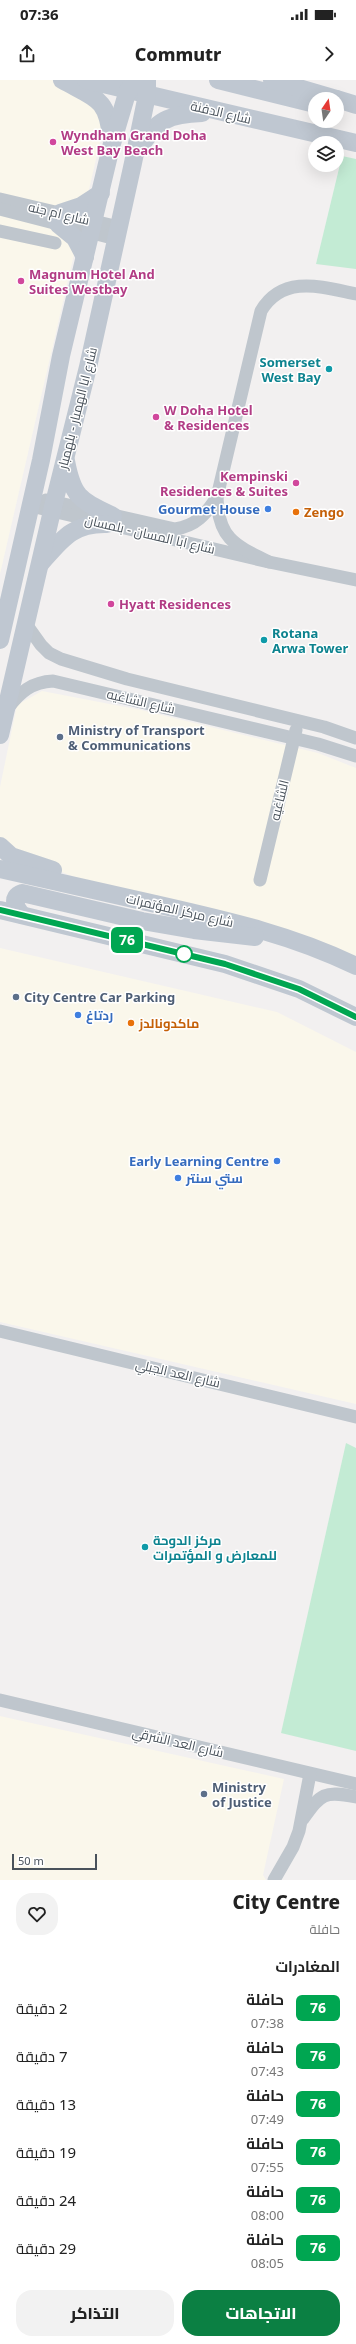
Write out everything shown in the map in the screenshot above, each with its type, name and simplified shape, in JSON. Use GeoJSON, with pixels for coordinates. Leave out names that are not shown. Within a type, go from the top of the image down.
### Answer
{"type":"FeatureCollection","features":[{"type":"Feature","properties":{"kind":"street"},"geometry":{"type":"LineString","coordinates":[[62,80],[93,95],[104,108],[110,126],[111,147]]}},
{"type":"Feature","properties":{"kind":"street","name":"شارع الدفنة"},"geometry":{"type":"LineString","coordinates":[[86,80],[141,86],[224,113],[356,143]]}},
{"type":"Feature","properties":{"kind":"street"},"geometry":{"type":"LineString","coordinates":[[218,80],[308,102]]}},
{"type":"Feature","properties":{"kind":"street"},"geometry":{"type":"LineString","coordinates":[[272,80],[313,92]]}},
{"type":"Feature","properties":{"kind":"street","name":"شارع ابا الهمبار - بلهمبار"},"geometry":{"type":"LineString","coordinates":[[0,640],[4,610],[32,502],[62,356],[111,147],[141,86]]}},
{"type":"Feature","properties":{"kind":"street","name":"شارع ابا الهمبار - بلهمبار"},"geometry":{"type":"LineString","coordinates":[[0,735],[53,507],[88,367],[118,233],[133,163],[141,86]]}},
{"type":"Feature","properties":{"kind":"street"},"geometry":{"type":"LineString","coordinates":[[344,101],[356,105]]}},
{"type":"Feature","properties":{"kind":"street"},"geometry":{"type":"LineString","coordinates":[[344,111],[356,114]]}},
{"type":"Feature","properties":{"kind":"street"},"geometry":{"type":"LineString","coordinates":[[133,163],[152,130],[164,119],[185,114],[224,113]]}},
{"type":"Feature","properties":{"kind":"street"},"geometry":{"type":"LineString","coordinates":[[0,209],[59,218],[82,206],[101,193]]}},
{"type":"Feature","properties":{"kind":"street","name":"شارع ام جنه"},"geometry":{"type":"LineString","coordinates":[[0,199],[59,218],[118,233]]}},
{"type":"Feature","properties":{"kind":"street"},"geometry":{"type":"LineString","coordinates":[[59,218],[75,238],[85,257]]}},
{"type":"Feature","properties":{"kind":"street"},"geometry":{"type":"LineString","coordinates":[[0,231],[55,244]]}},
{"type":"Feature","properties":{"kind":"street","name":"شارع ابا المسان - بلمسان"},"geometry":{"type":"LineString","coordinates":[[269,562],[245,551],[222,530],[218,513],[217,497],[256,325],[266,303],[285,289],[307,284],[356,294]]}},
{"type":"Feature","properties":{"kind":"street"},"geometry":{"type":"LineString","coordinates":[[65,458],[69,477],[78,497],[110,520]]}},
{"type":"Feature","properties":{"kind":"street","name":"شارع ابا المسان - بلمسان"},"geometry":{"type":"LineString","coordinates":[[110,520],[165,528],[182,528],[198,521],[217,497]]}},
{"type":"Feature","properties":{"kind":"street","name":"شارع ابا المسان - بلمسان"},"geometry":{"type":"LineString","coordinates":[[32,502],[110,520],[269,562],[356,580]]}},
{"type":"Feature","properties":{"kind":"street"},"geometry":{"type":"LineString","coordinates":[[41,563],[64,537],[72,531],[110,520]]}},
{"type":"Feature","properties":{"kind":"street","name":"شارع الشاغيه"},"geometry":{"type":"LineString","coordinates":[[26,624],[41,645],[49,653],[61,659],[127,679],[298,721],[356,738]]}},
{"type":"Feature","properties":{"kind":"street","name":"شارع الشاغيه"},"geometry":{"type":"LineString","coordinates":[[5,711],[26,689],[35,684],[53,681],[294,738],[356,756]]}},
{"type":"Feature","properties":{"kind":"street","name":"الشاغيه"},"geometry":{"type":"LineString","coordinates":[[260,880],[298,721]]}},
{"type":"Feature","properties":{"kind":"street"},"geometry":{"type":"LineString","coordinates":[[0,846],[11,856],[17,859],[67,874],[140,891],[164,906]]}},
{"type":"Feature","properties":{"kind":"street","name":"شارع مركز المؤتمرات"},"geometry":{"type":"LineString","coordinates":[[0,869],[164,906],[275,934],[325,951],[356,966]]}},
{"type":"Feature","properties":{"kind":"street"},"geometry":{"type":"LineString","coordinates":[[22,915],[15,901],[17,896],[22,893],[194,930],[250,938],[275,934]]}},
{"type":"Feature","properties":{"kind":"street"},"geometry":{"type":"LineString","coordinates":[[0,910],[225,964],[299,989],[333,1004],[356,1017]]}},
{"type":"Feature","properties":{"kind":"street"},"geometry":{"type":"LineString","coordinates":[[333,1004],[356,1008]]}},
{"type":"Feature","properties":{"kind":"street","name":"شارع العد الجبلي"},"geometry":{"type":"LineString","coordinates":[[0,1331],[356,1416]]}},
{"type":"Feature","properties":{"kind":"street","name":"شارع العد الشرقي"},"geometry":{"type":"LineString","coordinates":[[0,1700],[356,1784]]}},
{"type":"Feature","properties":{"kind":"street"},"geometry":{"type":"LineString","coordinates":[[274,1880],[293,1847],[301,1822],[310,1774]]}},
{"type":"Feature","properties":{"kind":"street"},"geometry":{"type":"LineString","coordinates":[[301,1822],[323,1795],[341,1794],[356,1797]]}},
{"type":"Feature","properties":{"kind":"shaded area"},"geometry":{"type":"Polygon","coordinates":[[[0,80],[52,80],[93,104],[103,129],[0,574],[0,80]]]}},
{"type":"Feature","properties":{"kind":"shaded area"},"geometry":{"type":"Polygon","coordinates":[[[42,691],[141,710],[318,753],[356,768],[356,961],[92,884],[19,855],[0,837],[0,787],[17,705],[42,691]]]}},
{"type":"Feature","properties":{"kind":"shaded area","name":"ستي سنتر"},"geometry":{"type":"Polygon","coordinates":[[[0,948],[277,1012],[356,1052],[356,1404],[0,1322],[0,948]]]}},
{"type":"Feature","properties":{"kind":"shaded area"},"geometry":{"type":"Polygon","coordinates":[[[0,1716],[284,1779],[263,1875],[266,1880],[0,1880],[0,1716]]]}},
{"type":"Feature","properties":{"kind":"green space"},"geometry":{"type":"Polygon","coordinates":[[[344,156],[356,159],[356,269],[316,264],[338,172],[344,172],[344,156]]]}},
{"type":"Feature","properties":{"kind":"green space"},"geometry":{"type":"Polygon","coordinates":[[[346,1443],[356,1448],[356,1751],[281,1733],[346,1443]]]}},
{"type":"Feature","properties":{"kind":"bus line","name":"76"},"geometry":{"type":"LineString","coordinates":[[0,910],[225,964],[256,973],[299,989],[333,1004],[356,1017]]}},
{"type":"Feature","properties":{"kind":"place","name":"Wyndham Grand Doha West Bay Beach"},"geometry":{"type":"Point","coordinates":[53,142]}},
{"type":"Feature","properties":{"kind":"place","name":"Magnum Hotel And Suites Westbay"},"geometry":{"type":"Point","coordinates":[21,281]}},
{"type":"Feature","properties":{"kind":"place","name":"Somerset West Bay"},"geometry":{"type":"Point","coordinates":[329,369]}},
{"type":"Feature","properties":{"kind":"place","name":"W Doha Hotel & Residences"},"geometry":{"type":"Point","coordinates":[156,417]}},
{"type":"Feature","properties":{"kind":"place","name":"Kempinski Residences & Suites"},"geometry":{"type":"Point","coordinates":[296,483]}},
{"type":"Feature","properties":{"kind":"place","name":"Gourmet House"},"geometry":{"type":"Point","coordinates":[268,509]}},
{"type":"Feature","properties":{"kind":"place","name":"Zengo"},"geometry":{"type":"Point","coordinates":[296,512]}},
{"type":"Feature","properties":{"kind":"place","name":"Hyatt Residences"},"geometry":{"type":"Point","coordinates":[111,604]}},
{"type":"Feature","properties":{"kind":"place","name":"Rotana Arwa Tower"},"geometry":{"type":"Point","coordinates":[264,640]}},
{"type":"Feature","properties":{"kind":"place","name":"Ministry of Transport & Communications"},"geometry":{"type":"Point","coordinates":[60,737]}},
{"type":"Feature","properties":{"kind":"place","name":"City Centre Car Parking"},"geometry":{"type":"Point","coordinates":[16,997]}},
{"type":"Feature","properties":{"kind":"place","name":"ردتاغ"},"geometry":{"type":"Point","coordinates":[78,1015]}},
{"type":"Feature","properties":{"kind":"place","name":"ماكدونالدز"},"geometry":{"type":"Point","coordinates":[131,1023]}},
{"type":"Feature","properties":{"kind":"place","name":"Early Learning Centre"},"geometry":{"type":"Point","coordinates":[277,1161]}},
{"type":"Feature","properties":{"kind":"place","name":"ستي سنتر"},"geometry":{"type":"Point","coordinates":[178,1178]}},
{"type":"Feature","properties":{"kind":"place","name":"مركز الدوحة للمعارض و المؤتمرات"},"geometry":{"type":"Point","coordinates":[145,1547]}},
{"type":"Feature","properties":{"kind":"place","name":"Ministry of Justice"},"geometry":{"type":"Point","coordinates":[204,1794]}}]}
